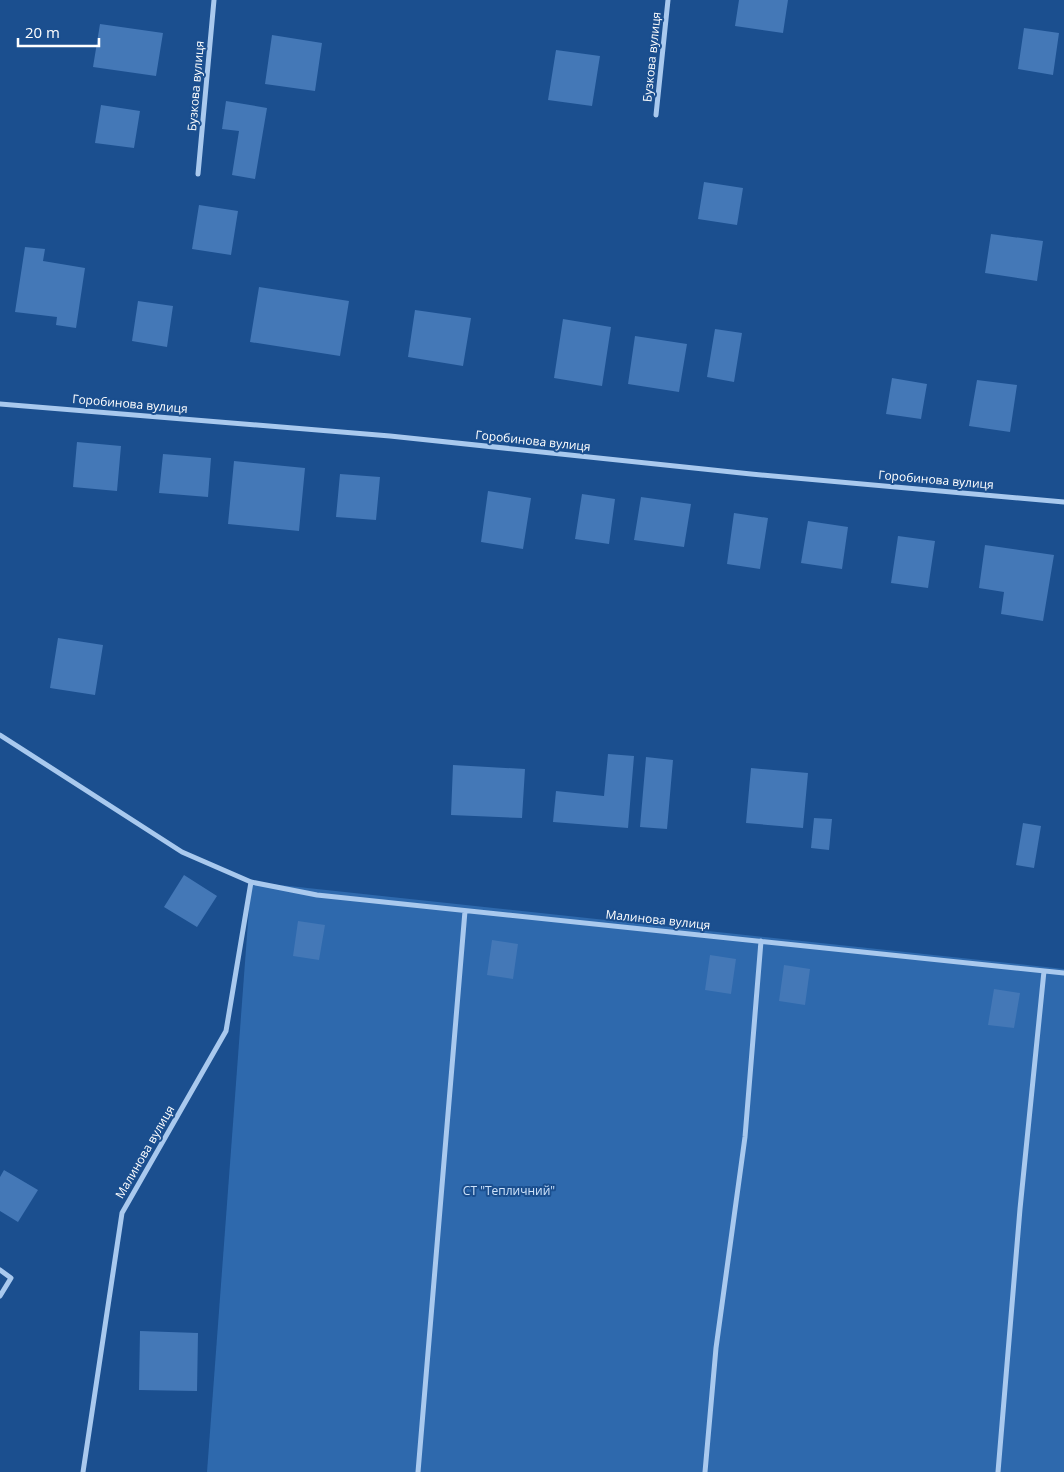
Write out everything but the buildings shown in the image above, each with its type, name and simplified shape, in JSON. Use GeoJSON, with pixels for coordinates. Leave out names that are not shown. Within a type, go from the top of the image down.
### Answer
{"type":"FeatureCollection","features":[{"type":"Feature","properties":{"kind":"street","name":"Бузкова вулиця"},"geometry":{"type":"LineString","coordinates":[[198,174],[214,0]]}},
{"type":"Feature","properties":{"kind":"street","name":"Бузкова вулиця"},"geometry":{"type":"LineString","coordinates":[[656,115],[668,0]]}},
{"type":"Feature","properties":{"kind":"street","name":"Горобинова вулиця"},"geometry":{"type":"LineString","coordinates":[[0,404],[390,436],[751,474],[1064,502]]}},
{"type":"Feature","properties":{"kind":"street","name":"Малинова вулиця"},"geometry":{"type":"LineString","coordinates":[[0,735],[182,852],[250,882],[317,895],[1064,973]]}},
{"type":"Feature","properties":{"kind":"street","name":"Малинова вулиця"},"geometry":{"type":"LineString","coordinates":[[83,1472],[122,1213],[226,1031],[250,882]]}},
{"type":"Feature","properties":{"kind":"street"},"geometry":{"type":"LineString","coordinates":[[418,1472],[465,911]]}},
{"type":"Feature","properties":{"kind":"street"},"geometry":{"type":"LineString","coordinates":[[705,1472],[716,1348],[745,1137],[761,941]]}},
{"type":"Feature","properties":{"kind":"street"},"geometry":{"type":"LineString","coordinates":[[998,1472],[1020,1209],[1044,971]]}},
{"type":"Feature","properties":{"kind":"street"},"geometry":{"type":"LineString","coordinates":[[0,1270],[11,1278],[0,1296]]}},
{"type":"Feature","properties":{"kind":"green space","name":"СТ \"Тепличний\""},"geometry":{"type":"Polygon","coordinates":[[[251,882],[1064,969],[1064,1472],[207,1472],[251,882]]]}}]}
